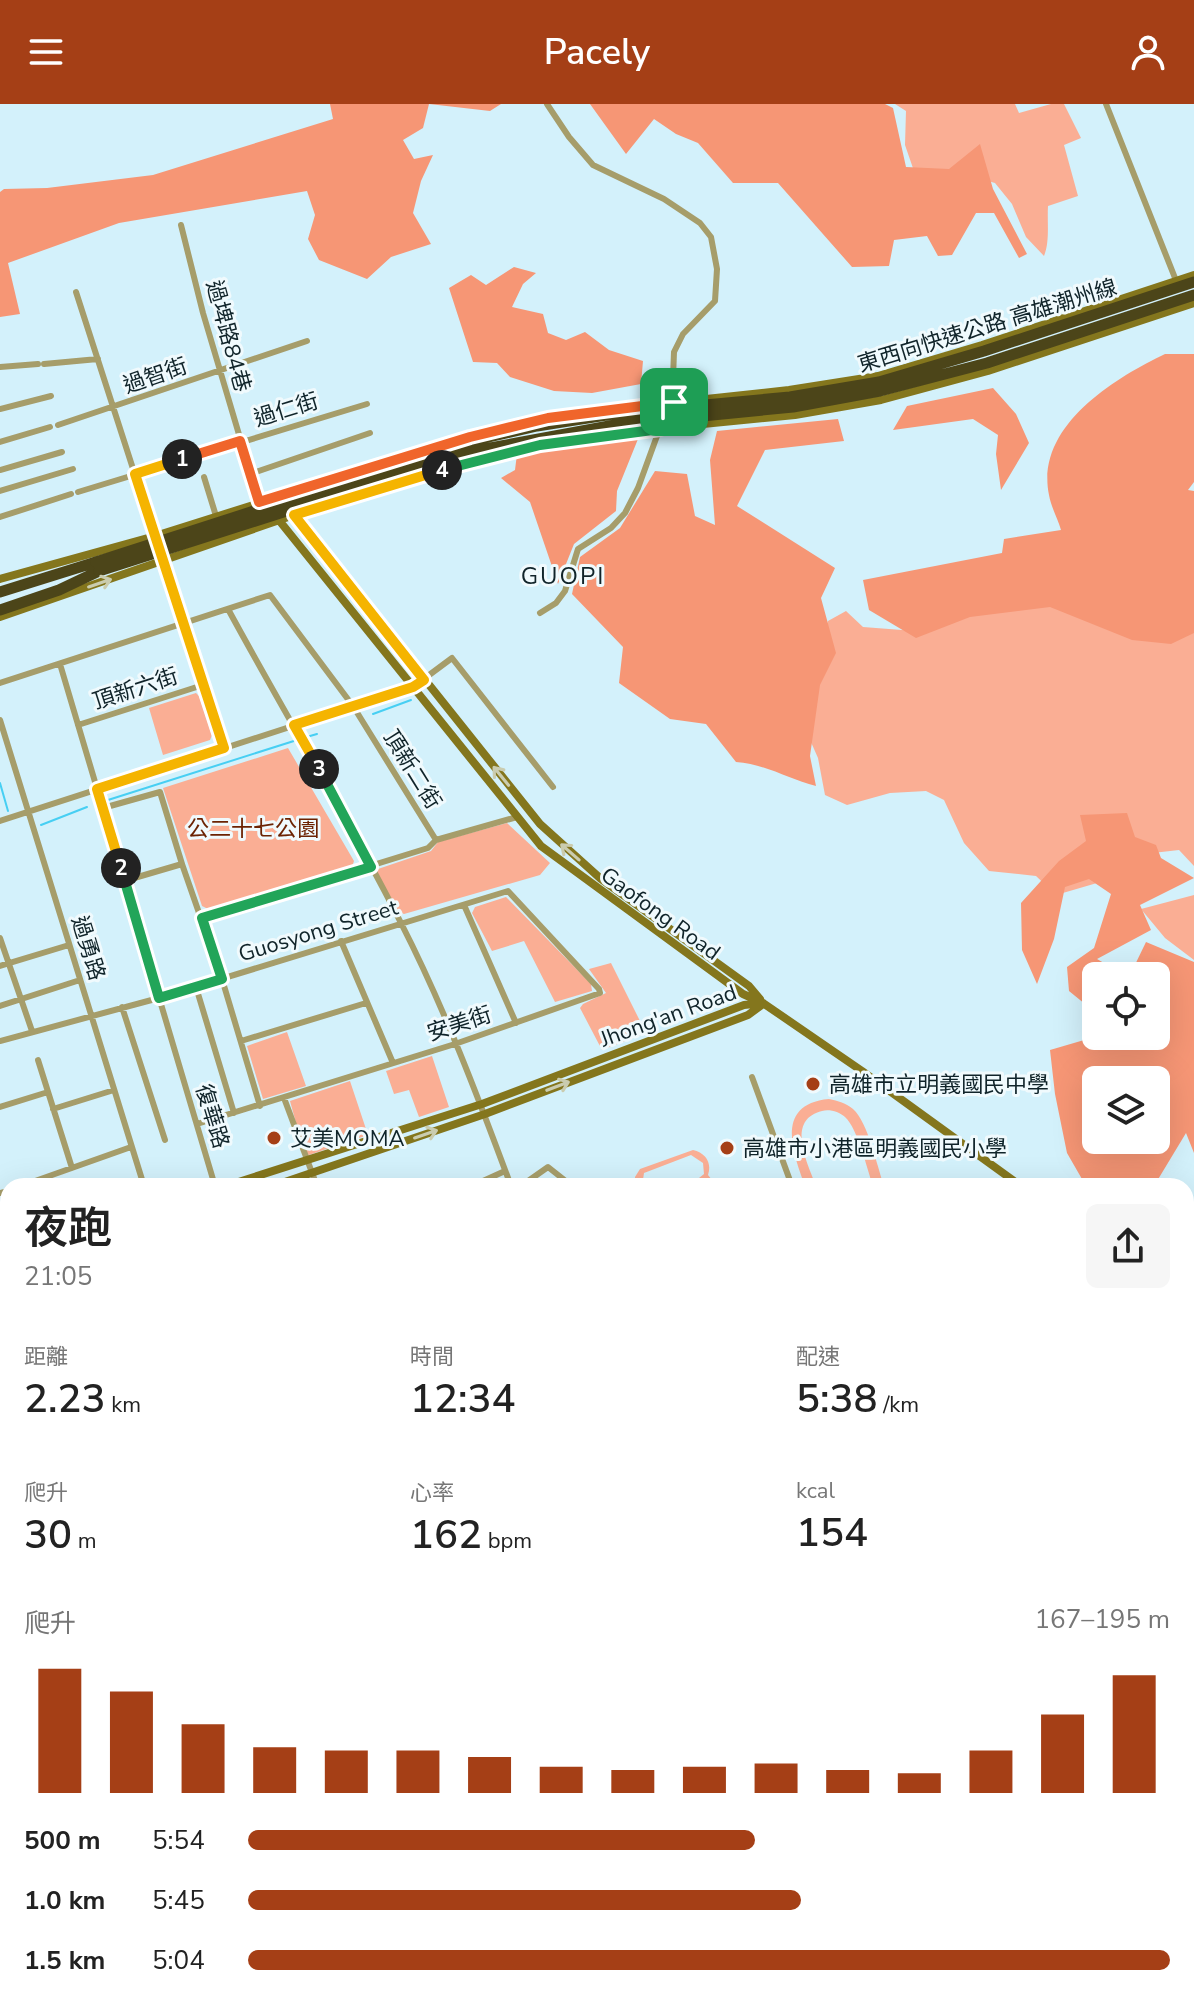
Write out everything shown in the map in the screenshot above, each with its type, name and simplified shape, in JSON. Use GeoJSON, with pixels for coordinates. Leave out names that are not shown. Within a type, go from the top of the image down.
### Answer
{"type":"FeatureCollection","features":[{"type":"Feature","properties":{"kind":"highway","name":"東西向快速公路 高雄潮州線"},"geometry":{"type":"LineString","coordinates":[[0,602],[471,441],[537,426],[619,413],[790,397],[879,382],[1194,282]]}},
{"type":"Feature","properties":{"kind":"highway","name":"東西向快速公路 高雄潮州線"},"geometry":{"type":"LineString","coordinates":[[97,567],[474,451],[620,424],[793,407],[880,391],[987,363],[1194,295]]}},
{"type":"Feature","properties":{"kind":"highway"},"geometry":{"type":"LineString","coordinates":[[0,590],[97,567]]}},
{"type":"Feature","properties":{"kind":"highway"},"geometry":{"type":"LineString","coordinates":[[0,610],[59,590],[97,567]]}},
{"type":"Feature","properties":{"kind":"street"},"geometry":{"type":"LineString","coordinates":[[540,613],[556,603],[565,591],[578,549],[611,528],[625,513],[638,488],[660,429],[674,402],[674,352],[683,334],[715,301],[717,269],[711,237],[700,223],[664,199],[593,165],[547,104]]}},
{"type":"Feature","properties":{"kind":"street"},"geometry":{"type":"LineString","coordinates":[[0,617],[294,515],[476,460],[540,445],[795,415],[881,400],[988,371],[1190,304],[1176,281],[1106,104]]}},
{"type":"Feature","properties":{"kind":"street","name":"過埤路84巷"},"geometry":{"type":"LineString","coordinates":[[181,225],[219,371],[259,502]]}},
{"type":"Feature","properties":{"kind":"street"},"geometry":{"type":"LineString","coordinates":[[0,579],[155,536],[470,437],[548,418],[789,390],[878,376],[1194,275]]}},
{"type":"Feature","properties":{"kind":"street"},"geometry":{"type":"LineString","coordinates":[[76,292],[224,748]]}},
{"type":"Feature","properties":{"kind":"street","name":"過智街"},"geometry":{"type":"LineString","coordinates":[[58,425],[307,341]]}},
{"type":"Feature","properties":{"kind":"street"},"geometry":{"type":"LineString","coordinates":[[0,367],[98,359]]}},
{"type":"Feature","properties":{"kind":"street"},"geometry":{"type":"LineString","coordinates":[[0,409],[51,396]]}},
{"type":"Feature","properties":{"kind":"street","name":"過仁街"},"geometry":{"type":"LineString","coordinates":[[0,517],[367,404]]}},
{"type":"Feature","properties":{"kind":"street"},"geometry":{"type":"LineString","coordinates":[[0,442],[50,427]]}},
{"type":"Feature","properties":{"kind":"street"},"geometry":{"type":"LineString","coordinates":[[250,474],[370,433]]}},
{"type":"Feature","properties":{"kind":"street"},"geometry":{"type":"LineString","coordinates":[[0,470],[62,452]]}},
{"type":"Feature","properties":{"kind":"street"},"geometry":{"type":"LineString","coordinates":[[1,488],[73,469]]}},
{"type":"Feature","properties":{"kind":"street"},"geometry":{"type":"LineString","coordinates":[[204,477],[216,516]]}},
{"type":"Feature","properties":{"kind":"street","name":"Gaofong Road"},"geometry":{"type":"LineString","coordinates":[[277,496],[552,836],[601,879],[749,986],[763,1003]]}},
{"type":"Feature","properties":{"kind":"street","name":"Gaofong Road"},"geometry":{"type":"LineString","coordinates":[[259,502],[279,520],[541,846],[743,994],[763,1003],[862,1071],[1010,1178]]}},
{"type":"Feature","properties":{"kind":"street","name":"頂新二街"},"geometry":{"type":"LineString","coordinates":[[202,918],[428,848],[436,840],[353,706],[270,595],[228,609]]}},
{"type":"Feature","properties":{"kind":"street"},"geometry":{"type":"LineString","coordinates":[[0,683],[228,609],[402,923],[482,1104],[508,1178]]}},
{"type":"Feature","properties":{"kind":"street"},"geometry":{"type":"LineString","coordinates":[[0,821],[413,687],[452,658],[553,787]]}},
{"type":"Feature","properties":{"kind":"street","name":"復華路"},"geometry":{"type":"LineString","coordinates":[[60,664],[213,1178]]}},
{"type":"Feature","properties":{"kind":"street","name":"頂新六街"},"geometry":{"type":"LineString","coordinates":[[78,725],[203,685]]}},
{"type":"Feature","properties":{"kind":"street","name":"過勇路"},"geometry":{"type":"LineString","coordinates":[[0,720],[141,1178]]}},
{"type":"Feature","properties":{"kind":"street"},"geometry":{"type":"LineString","coordinates":[[103,808],[160,792],[260,1106]]}},
{"type":"Feature","properties":{"kind":"street"},"geometry":{"type":"LineString","coordinates":[[436,840],[517,817]]}},
{"type":"Feature","properties":{"kind":"street"},"geometry":{"type":"LineString","coordinates":[[124,881],[182,864]]}},
{"type":"Feature","properties":{"kind":"street","name":"Guosyong Street"},"geometry":{"type":"LineString","coordinates":[[0,1041],[159,998],[508,891]]}},
{"type":"Feature","properties":{"kind":"street","name":"安美街"},"geometry":{"type":"LineString","coordinates":[[197,1124],[455,1044],[600,993],[508,891]]}},
{"type":"Feature","properties":{"kind":"street"},"geometry":{"type":"LineString","coordinates":[[464,905],[516,1023]]}},
{"type":"Feature","properties":{"kind":"street"},"geometry":{"type":"LineString","coordinates":[[0,938],[32,1031]]}},
{"type":"Feature","properties":{"kind":"street"},"geometry":{"type":"LineString","coordinates":[[341,941],[393,1063]]}},
{"type":"Feature","properties":{"kind":"street"},"geometry":{"type":"LineString","coordinates":[[0,966],[69,945]]}},
{"type":"Feature","properties":{"kind":"street"},"geometry":{"type":"LineString","coordinates":[[0,1006],[80,980]]}},
{"type":"Feature","properties":{"kind":"street"},"geometry":{"type":"LineString","coordinates":[[196,987],[234,1113]]}},
{"type":"Feature","properties":{"kind":"street"},"geometry":{"type":"LineString","coordinates":[[241,1041],[366,1003]]}},
{"type":"Feature","properties":{"kind":"street","name":"Jhong'an Road"},"geometry":{"type":"LineString","coordinates":[[253,1178],[482,1104],[744,1005],[763,1003]]}},
{"type":"Feature","properties":{"kind":"street","name":"Jhong'an Road"},"geometry":{"type":"LineString","coordinates":[[298,1178],[485,1114],[748,1015],[763,1003]]}},
{"type":"Feature","properties":{"kind":"street"},"geometry":{"type":"LineString","coordinates":[[122,1007],[165,1140]]}},
{"type":"Feature","properties":{"kind":"street"},"geometry":{"type":"LineString","coordinates":[[38,1060],[72,1168]]}},
{"type":"Feature","properties":{"kind":"street"},"geometry":{"type":"LineString","coordinates":[[752,1077],[789,1178]]}},
{"type":"Feature","properties":{"kind":"street"},"geometry":{"type":"LineString","coordinates":[[53,1109],[114,1090]]}},
{"type":"Feature","properties":{"kind":"street"},"geometry":{"type":"LineString","coordinates":[[0,1107],[48,1092]]}},
{"type":"Feature","properties":{"kind":"street"},"geometry":{"type":"LineString","coordinates":[[284,1098],[315,1178]]}},
{"type":"Feature","properties":{"kind":"street"},"geometry":{"type":"LineString","coordinates":[[44,1178],[131,1147]]}},
{"type":"Feature","properties":{"kind":"street"},"geometry":{"type":"LineString","coordinates":[[532,1178],[548,1167],[562,1178]]}},
{"type":"Feature","properties":{"kind":"street"},"geometry":{"type":"LineString","coordinates":[[490,1178],[505,1171]]}},
{"type":"Feature","properties":{"kind":"green space"},"geometry":{"type":"Polygon","coordinates":[[[895,104],[1015,104],[1019,113],[1051,104],[1064,104],[1081,138],[1064,145],[1078,196],[1048,206],[1048,238],[1044,256],[1026,237],[1012,204],[995,183],[981,179],[915,174],[905,145],[906,111],[895,104]]]}},
{"type":"Feature","properties":{"kind":"green space"},"geometry":{"type":"Polygon","coordinates":[[[998,592],[1194,616],[1194,866],[1179,850],[1135,855],[1097,883],[1056,895],[1036,876],[989,871],[964,843],[944,800],[926,791],[890,793],[847,805],[825,795],[818,758],[803,724],[828,621],[846,611],[863,627],[915,631],[998,592]]]}},
{"type":"Feature","properties":{"kind":"green space"},"geometry":{"type":"Polygon","coordinates":[[[196,693],[212,735],[210,740],[163,755],[149,708],[196,693]]]}},
{"type":"Feature","properties":{"kind":"green space","name":"公二十七公園"},"geometry":{"type":"Polygon","coordinates":[[[288,748],[354,861],[352,867],[210,910],[202,906],[163,788],[288,748]]]}},
{"type":"Feature","properties":{"kind":"green space"},"geometry":{"type":"Polygon","coordinates":[[[507,823],[550,863],[540,875],[404,914],[397,911],[376,875],[378,869],[431,851],[438,842],[507,823]]]}},
{"type":"Feature","properties":{"kind":"green space"},"geometry":{"type":"Polygon","coordinates":[[[1194,895],[1194,960],[1165,938],[1141,909],[1194,895]]]}},
{"type":"Feature","properties":{"kind":"green space"},"geometry":{"type":"Polygon","coordinates":[[[506,897],[591,984],[592,991],[555,1002],[524,941],[492,951],[472,913],[475,907],[506,897]]]}},
{"type":"Feature","properties":{"kind":"green space"},"geometry":{"type":"Polygon","coordinates":[[[611,963],[646,1033],[602,1050],[580,1008],[606,993],[589,969],[611,963]]]}},
{"type":"Feature","properties":{"kind":"green space"},"geometry":{"type":"Polygon","coordinates":[[[287,1032],[306,1086],[263,1099],[247,1046],[287,1032]]]}},
{"type":"Feature","properties":{"kind":"green space"},"geometry":{"type":"Polygon","coordinates":[[[432,1056],[449,1107],[419,1117],[409,1090],[394,1094],[386,1071],[432,1056]]]}},
{"type":"Feature","properties":{"kind":"green space"},"geometry":{"type":"Polygon","coordinates":[[[350,1081],[368,1135],[309,1155],[304,1152],[290,1101],[350,1081]]]}},
{"type":"Feature","properties":{"kind":"green space"},"geometry":{"type":"Polygon","coordinates":[[[829,1099],[853,1109],[868,1134],[882,1178],[870,1178],[850,1123],[840,1114],[828,1110],[811,1116],[804,1123],[802,1144],[813,1178],[802,1178],[792,1132],[800,1110],[829,1099]]]}},
{"type":"Feature","properties":{"kind":"green space"},"geometry":{"type":"Polygon","coordinates":[[[693,1150],[707,1159],[710,1178],[699,1178],[704,1174],[703,1163],[691,1155],[644,1173],[643,1178],[635,1178],[640,1169],[693,1150]]]}},
{"type":"Feature","properties":{"kind":"shaded area"},"geometry":{"type":"Polygon","coordinates":[[[330,104],[429,104],[423,128],[403,140],[414,159],[433,155],[421,181],[413,213],[431,244],[391,257],[367,279],[319,260],[308,239],[315,215],[307,191],[119,223],[8,263],[20,314],[0,317],[0,192],[4,189],[47,188],[153,175],[333,119],[330,104]]]}},
{"type":"Feature","properties":{"kind":"shaded area"},"geometry":{"type":"Polygon","coordinates":[[[429,104],[501,104],[490,111],[429,104]]]}},
{"type":"Feature","properties":{"kind":"shaded area"},"geometry":{"type":"Polygon","coordinates":[[[590,104],[885,104],[893,108],[906,167],[949,169],[980,144],[993,189],[1027,254],[1019,258],[994,213],[976,213],[952,255],[938,256],[927,236],[894,240],[889,266],[852,267],[778,183],[733,183],[698,143],[676,134],[654,119],[626,154],[590,104]]]}},
{"type":"Feature","properties":{"kind":"shaded area"},"geometry":{"type":"Polygon","coordinates":[[[514,267],[536,273],[523,284],[512,307],[543,314],[548,333],[566,340],[585,332],[609,350],[643,361],[641,384],[592,393],[554,391],[510,377],[497,363],[473,362],[449,288],[471,275],[486,285],[514,267]]]}},
{"type":"Feature","properties":{"kind":"shaded area"},"geometry":{"type":"Polygon","coordinates":[[[1165,354],[1194,354],[1194,482],[1188,490],[1194,491],[1194,633],[1171,644],[1132,640],[1050,607],[970,617],[916,638],[869,610],[863,580],[1002,553],[1004,539],[1061,530],[1049,495],[1048,470],[1054,448],[1066,427],[1082,408],[1102,392],[1165,354]]]}},
{"type":"Feature","properties":{"kind":"shaded area"},"geometry":{"type":"Polygon","coordinates":[[[993,388],[1016,414],[1029,443],[1001,490],[996,454],[998,435],[973,419],[893,430],[907,406],[993,388]]]}},
{"type":"Feature","properties":{"kind":"shaded area"},"geometry":{"type":"Polygon","coordinates":[[[838,419],[844,441],[765,450],[737,506],[835,568],[821,598],[836,653],[820,685],[810,756],[816,786],[736,762],[706,724],[670,719],[619,683],[623,647],[572,594],[580,557],[620,528],[655,471],[687,474],[695,516],[715,525],[710,460],[717,431],[838,419]]]}},
{"type":"Feature","properties":{"kind":"shaded area"},"geometry":{"type":"Polygon","coordinates":[[[638,439],[617,491],[616,511],[574,544],[558,584],[530,502],[501,478],[515,470],[517,454],[591,441],[638,439]]]}},
{"type":"Feature","properties":{"kind":"shaded area"},"geometry":{"type":"Polygon","coordinates":[[[1127,813],[1135,837],[1156,845],[1161,858],[1194,878],[1140,905],[1151,930],[1097,959],[1102,962],[1082,962],[1082,1002],[1069,991],[1067,967],[1094,948],[1111,894],[1089,879],[1065,887],[1054,939],[1037,984],[1022,950],[1021,903],[1059,861],[1086,841],[1080,815],[1127,813]]]}},
{"type":"Feature","properties":{"kind":"shaded area"},"geometry":{"type":"Polygon","coordinates":[[[1146,942],[1194,962],[1194,1153],[1186,1133],[1159,1178],[1081,1178],[1067,1153],[1050,1050],[1082,1041],[1082,1050],[1170,1050],[1170,962],[1136,962],[1146,942]]]}},
{"type":"Feature","properties":{"kind":"waterway"},"geometry":{"type":"LineString","coordinates":[[373,714],[411,700]]}},
{"type":"Feature","properties":{"kind":"waterway"},"geometry":{"type":"LineString","coordinates":[[303,738],[317,734]]}},
{"type":"Feature","properties":{"kind":"waterway"},"geometry":{"type":"LineString","coordinates":[[108,800],[297,740]]}},
{"type":"Feature","properties":{"kind":"waterway"},"geometry":{"type":"LineString","coordinates":[[0,783],[8,811]]}},
{"type":"Feature","properties":{"kind":"waterway"},"geometry":{"type":"LineString","coordinates":[[41,825],[87,807]]}},
{"type":"Feature","properties":{"kind":"place","name":"高雄市立明義國民中學"},"geometry":{"type":"Point","coordinates":[813,1084]}},
{"type":"Feature","properties":{"kind":"place","name":"艾美MOMA"},"geometry":{"type":"Point","coordinates":[274,1138]}},
{"type":"Feature","properties":{"kind":"place","name":"高雄市小港區明義國民小學"},"geometry":{"type":"Point","coordinates":[727,1148]}},
{"type":"Feature","properties":{"kind":"district","name":"GUOPI"},"geometry":{"type":"Point","coordinates":[563,576]}},
{"type":"Feature","properties":{"kind":"route"},"geometry":{"type":"LineString","coordinates":[[674,402],[660,429],[540,445],[476,460],[294,515],[424,680],[413,687],[294,725],[371,867],[202,918],[222,979],[159,998],[97,789],[224,748],[135,474],[240,441],[259,502],[470,437],[548,418],[674,402]]}}]}
